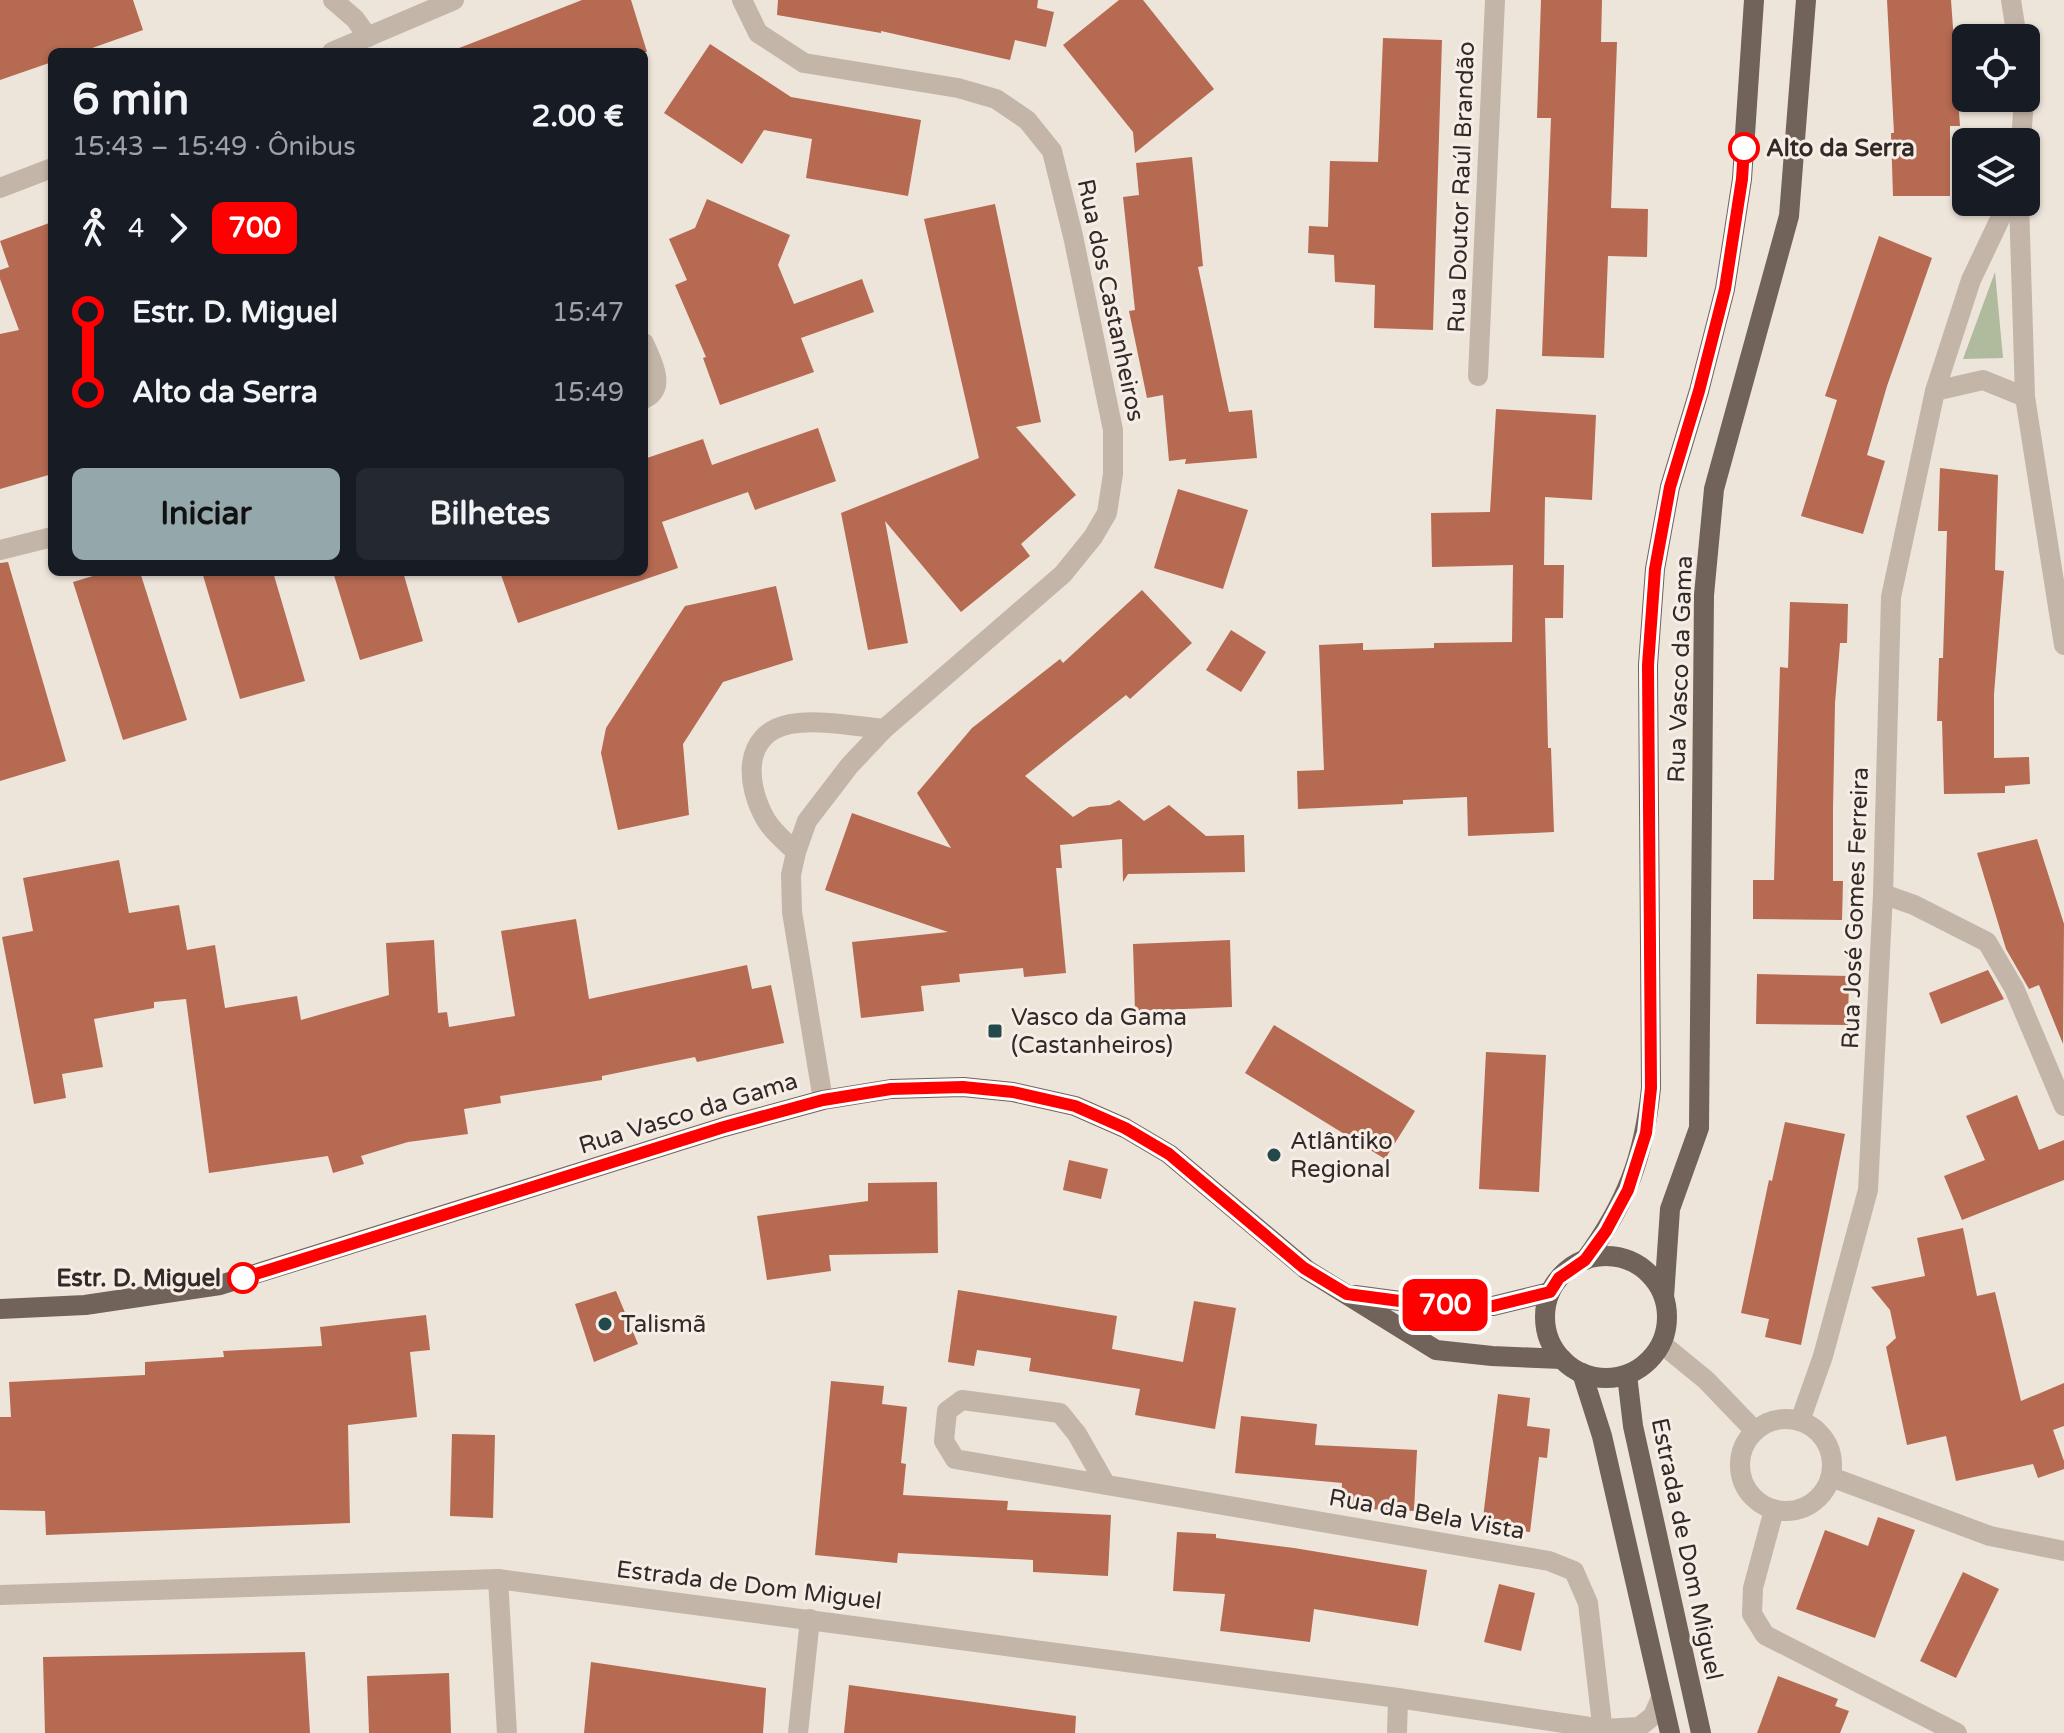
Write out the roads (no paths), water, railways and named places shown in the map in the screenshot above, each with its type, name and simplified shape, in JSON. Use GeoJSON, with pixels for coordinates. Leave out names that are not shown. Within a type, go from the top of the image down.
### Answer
{"type":"FeatureCollection","features":[{"type":"Feature","properties":{"kind":"main road","name":"Rua Vasco da Gama"},"geometry":{"type":"LineString","coordinates":[[1585,1260],[1606,1231],[1628,1190],[1646,1133],[1651,1088],[1648,665],[1655,569],[1670,487],[1725,289],[1742,179],[1754,0]]}},
{"type":"Feature","properties":{"kind":"main road","name":"Rua Vasco da Gama"},"geometry":{"type":"LineString","coordinates":[[1664,1297],[1670,1209],[1699,1128],[1704,595],[1714,489],[1789,216],[1806,0]]}},
{"type":"Feature","properties":{"kind":"main road","name":"Rua Vasco da Gama"},"geometry":{"type":"LineString","coordinates":[[0,1309],[85,1305],[220,1285],[724,1127],[823,1100],[891,1089],[963,1087],[1013,1092],[1075,1106],[1125,1128],[1169,1154],[1304,1268],[1436,1350],[1562,1359]]}},
{"type":"Feature","properties":{"kind":"main road"},"geometry":{"type":"LineString","coordinates":[[1604,1256],[1623,1258],[1648,1273],[1664,1297],[1667,1329],[1662,1344],[1641,1368],[1627,1375],[1596,1378],[1582,1373],[1562,1359],[1551,1344],[1545,1309],[1550,1292],[1559,1278],[1585,1260],[1604,1256]]}},
{"type":"Feature","properties":{"kind":"main road","name":"Rua Vasco da Gama"},"geometry":{"type":"LineString","coordinates":[[1347,1294],[1430,1305],[1493,1306],[1550,1292]]}},
{"type":"Feature","properties":{"kind":"main road"},"geometry":{"type":"LineString","coordinates":[[1582,1373],[1602,1436],[1670,1733]]}},
{"type":"Feature","properties":{"kind":"main road","name":"Estrada de Dom Miguel"},"geometry":{"type":"LineString","coordinates":[[1627,1375],[1633,1426],[1701,1733]]}},
{"type":"Feature","properties":{"kind":"street"},"geometry":{"type":"LineString","coordinates":[[333,0],[355,19],[368,37]]}},
{"type":"Feature","properties":{"kind":"street"},"geometry":{"type":"LineString","coordinates":[[342,48],[454,0]]}},
{"type":"Feature","properties":{"kind":"street","name":"Rua dos Castanheiros"},"geometry":{"type":"LineString","coordinates":[[742,0],[758,33],[804,63],[958,88],[996,99],[1027,120],[1052,151],[1113,430],[1113,474],[1107,513],[1093,537],[1063,574],[884,729],[850,765],[807,821],[791,875],[792,912],[823,1100]]}},
{"type":"Feature","properties":{"kind":"street","name":"Rua Doutor Raúl Brandão"},"geometry":{"type":"LineString","coordinates":[[1478,376],[1495,0]]}},
{"type":"Feature","properties":{"kind":"street"},"geometry":{"type":"LineString","coordinates":[[2011,0],[2015,24]]}},
{"type":"Feature","properties":{"kind":"street"},"geometry":{"type":"LineString","coordinates":[[0,188],[48,170]]}},
{"type":"Feature","properties":{"kind":"street","name":"Rua José Gomes Ferreira"},"geometry":{"type":"LineString","coordinates":[[1800,1421],[1823,1356],[1868,1190],[1883,894],[1891,597],[1935,391],[1971,280],[2001,216]]}},
{"type":"Feature","properties":{"kind":"street"},"geometry":{"type":"LineString","coordinates":[[2019,216],[2025,397],[2064,645]]}},
{"type":"Feature","properties":{"kind":"street"},"geometry":{"type":"LineString","coordinates":[[648,352],[656,370],[656,384],[648,397]]}},
{"type":"Feature","properties":{"kind":"street"},"geometry":{"type":"LineString","coordinates":[[1935,391],[1983,380],[2025,397]]}},
{"type":"Feature","properties":{"kind":"street"},"geometry":{"type":"LineString","coordinates":[[0,550],[48,538]]}},
{"type":"Feature","properties":{"kind":"street"},"geometry":{"type":"LineString","coordinates":[[796,852],[767,823],[756,799],[750,776],[753,756],[760,742],[777,729],[792,724],[884,729]]}},
{"type":"Feature","properties":{"kind":"street"},"geometry":{"type":"LineString","coordinates":[[1883,894],[1914,905],[1987,942],[2014,988],[2064,1106]]}},
{"type":"Feature","properties":{"kind":"street"},"geometry":{"type":"LineString","coordinates":[[1662,1344],[1706,1380],[1755,1431]]}},
{"type":"Feature","properties":{"kind":"street","name":"Rua da Bela Vista"},"geometry":{"type":"LineString","coordinates":[[1106,1485],[1077,1434],[1060,1413],[962,1400],[947,1411],[944,1441],[955,1459],[1106,1485],[1549,1561],[1574,1571],[1588,1603],[1603,1731]]}},
{"type":"Feature","properties":{"kind":"street"},"geometry":{"type":"LineString","coordinates":[[1784,1419],[1800,1421],[1823,1436],[1833,1463],[1831,1477],[1826,1491],[1803,1509],[1788,1512],[1774,1510],[1761,1504],[1743,1483],[1741,1455],[1755,1431],[1768,1422],[1784,1419]]}},
{"type":"Feature","properties":{"kind":"street"},"geometry":{"type":"LineString","coordinates":[[1831,1477],[1990,1536],[2064,1551]]}},
{"type":"Feature","properties":{"kind":"street"},"geometry":{"type":"LineString","coordinates":[[1774,1510],[1753,1588],[1752,1614],[1765,1635],[1957,1733]]}},
{"type":"Feature","properties":{"kind":"street"},"geometry":{"type":"LineString","coordinates":[[498,1579],[507,1733]]}},
{"type":"Feature","properties":{"kind":"street","name":"Estrada de Dom Miguel"},"geometry":{"type":"LineString","coordinates":[[0,1595],[498,1579],[1398,1698],[1603,1731],[1639,1727],[1653,1716],[1661,1698]]}},
{"type":"Feature","properties":{"kind":"street"},"geometry":{"type":"LineString","coordinates":[[798,1733],[810,1619]]}},
{"type":"Feature","properties":{"kind":"street"},"geometry":{"type":"LineString","coordinates":[[1397,1733],[1398,1698]]}},
{"type":"Feature","properties":{"kind":"street","name":"Estrada de Dom Miguel"},"geometry":{"type":"LineString","coordinates":[[1487,1713],[1523,1733]]}},
{"type":"Feature","properties":{"kind":"place","name":"Alto da Serra"},"geometry":{"type":"Point","coordinates":[1744,148]}},
{"type":"Feature","properties":{"kind":"place","name":"Vasco da Gama (Castanheiros)"},"geometry":{"type":"Point","coordinates":[995,1031]}},
{"type":"Feature","properties":{"kind":"place","name":"Atlântiko Regional"},"geometry":{"type":"Point","coordinates":[1274,1155]}},
{"type":"Feature","properties":{"kind":"place","name":"Estr. D. Miguel"},"geometry":{"type":"Point","coordinates":[243,1278]}},
{"type":"Feature","properties":{"kind":"place","name":"Talismã"},"geometry":{"type":"Point","coordinates":[605,1324]}}]}
